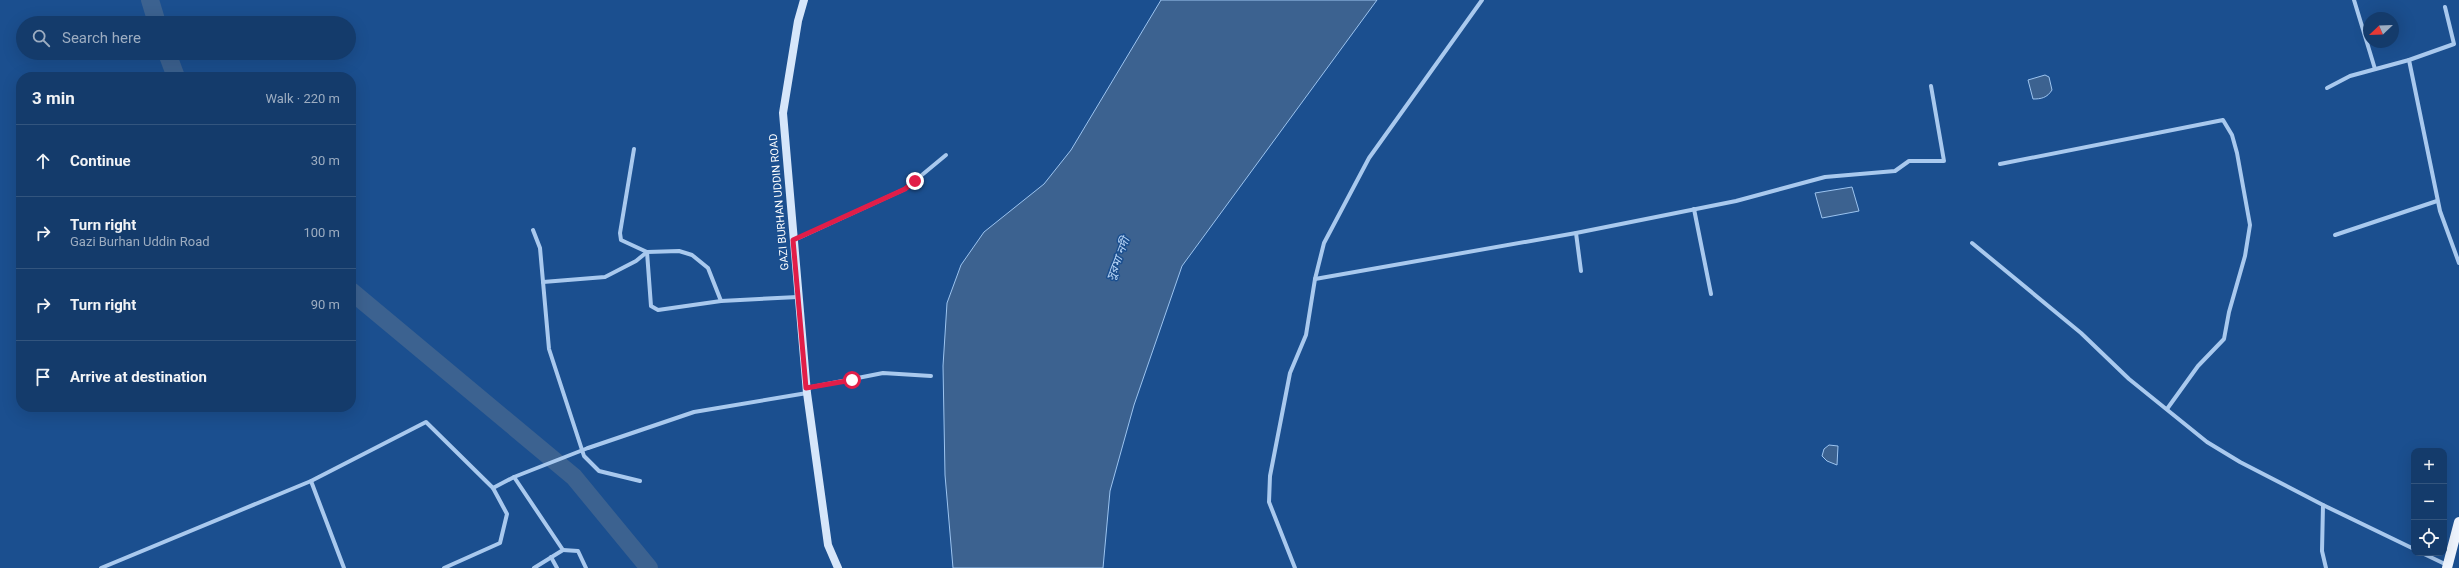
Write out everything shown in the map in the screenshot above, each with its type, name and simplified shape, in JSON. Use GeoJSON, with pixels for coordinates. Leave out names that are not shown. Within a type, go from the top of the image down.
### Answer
{"type":"FeatureCollection","features":[{"type":"Feature","properties":{"kind":"main road"},"geometry":{"type":"LineString","coordinates":[[2449,567],[2459,522]]}},
{"type":"Feature","properties":{"kind":"main road"},"geometry":{"type":"LineString","coordinates":[[2449,567],[2459,548]]}},
{"type":"Feature","properties":{"kind":"street","name":"GAZI BURHAN UDDIN ROAD"},"geometry":{"type":"LineString","coordinates":[[804,0],[798,22],[783,113],[807,391],[828,545],[838,568]]}},
{"type":"Feature","properties":{"kind":"street"},"geometry":{"type":"LineString","coordinates":[[1294,568],[1269,502],[1270,476],[1290,373],[1306,335],[1315,279],[1324,243],[1369,158],[1482,0]]}},
{"type":"Feature","properties":{"kind":"street"},"geometry":{"type":"LineString","coordinates":[[2354,0],[2375,69]]}},
{"type":"Feature","properties":{"kind":"street"},"geometry":{"type":"LineString","coordinates":[[2327,88],[2350,76],[2408,60],[2454,44],[2445,7]]}},
{"type":"Feature","properties":{"kind":"street"},"geometry":{"type":"LineString","coordinates":[[2408,60],[2437,201],[2459,263]]}},
{"type":"Feature","properties":{"kind":"street"},"geometry":{"type":"LineString","coordinates":[[1315,279],[1576,233],[1694,210],[1736,201],[1824,177],[1895,172],[1909,161],[1944,162],[1931,86]]}},
{"type":"Feature","properties":{"kind":"street"},"geometry":{"type":"LineString","coordinates":[[2000,164],[2223,120],[2232,135],[2237,153],[2250,225],[2245,256],[2229,312],[2224,339],[2198,366],[2167,409]]}},
{"type":"Feature","properties":{"kind":"street"},"geometry":{"type":"LineString","coordinates":[[634,149],[620,233],[621,240],[647,252],[679,250],[692,255],[708,268],[721,301]]}},
{"type":"Feature","properties":{"kind":"street"},"geometry":{"type":"LineString","coordinates":[[793,240],[905,189],[946,155]]}},
{"type":"Feature","properties":{"kind":"street"},"geometry":{"type":"LineString","coordinates":[[2336,235],[2437,201]]}},
{"type":"Feature","properties":{"kind":"street"},"geometry":{"type":"LineString","coordinates":[[1694,210],[1711,294]]}},
{"type":"Feature","properties":{"kind":"street"},"geometry":{"type":"LineString","coordinates":[[533,230],[540,248],[548,349],[584,456],[599,471],[640,481]]}},
{"type":"Feature","properties":{"kind":"street"},"geometry":{"type":"LineString","coordinates":[[1576,233],[1581,271]]}},
{"type":"Feature","properties":{"kind":"street"},"geometry":{"type":"LineString","coordinates":[[1972,243],[2081,333],[2129,379],[2208,442],[2240,462],[2323,505],[2411,548]]}},
{"type":"Feature","properties":{"kind":"street"},"geometry":{"type":"LineString","coordinates":[[542,282],[605,278],[636,262],[647,252]]}},
{"type":"Feature","properties":{"kind":"street"},"geometry":{"type":"LineString","coordinates":[[647,252],[651,306],[658,310],[721,301],[798,297]]}},
{"type":"Feature","properties":{"kind":"street"},"geometry":{"type":"LineString","coordinates":[[493,488],[514,477],[588,448],[694,412],[807,391],[883,374],[931,376]]}},
{"type":"Feature","properties":{"kind":"street"},"geometry":{"type":"LineString","coordinates":[[101,568],[311,481],[426,422],[493,488],[507,514],[500,543],[444,568]]}},
{"type":"Feature","properties":{"kind":"street"},"geometry":{"type":"LineString","coordinates":[[514,477],[563,550]]}},
{"type":"Feature","properties":{"kind":"street"},"geometry":{"type":"LineString","coordinates":[[311,481],[344,568]]}},
{"type":"Feature","properties":{"kind":"street"},"geometry":{"type":"LineString","coordinates":[[2323,505],[2322,551],[2326,568]]}},
{"type":"Feature","properties":{"kind":"street"},"geometry":{"type":"LineString","coordinates":[[534,568],[563,550],[578,551],[586,568]]}},
{"type":"Feature","properties":{"kind":"street"},"geometry":{"type":"LineString","coordinates":[[2428,556],[2449,567]]}},
{"type":"Feature","properties":{"kind":"street"},"geometry":{"type":"LineString","coordinates":[[552,557],[557,568]]}},
{"type":"Feature","properties":{"kind":"water","name":"সুরমা নদী"},"geometry":{"type":"Polygon","coordinates":[[[1161,0],[1377,0],[1182,266],[1134,405],[1110,491],[1103,568],[953,568],[945,475],[943,366],[947,303],[961,265],[984,232],[1044,184],[1071,150],[1161,0]]]}},
{"type":"Feature","properties":{"kind":"water"},"geometry":{"type":"Polygon","coordinates":[[[2045,75],[2049,77],[2052,90],[2044,98],[2033,99],[2028,80],[2045,75]]]}},
{"type":"Feature","properties":{"kind":"water"},"geometry":{"type":"Polygon","coordinates":[[[1852,187],[1859,211],[1822,218],[1815,193],[1852,187]]]}},
{"type":"Feature","properties":{"kind":"water"},"geometry":{"type":"Polygon","coordinates":[[[1829,445],[1838,446],[1837,465],[1827,461],[1822,456],[1824,449],[1829,445]]]}},
{"type":"Feature","properties":{"kind":"waterway"},"geometry":{"type":"LineString","coordinates":[[150,0],[155,16]]}},
{"type":"Feature","properties":{"kind":"waterway"},"geometry":{"type":"LineString","coordinates":[[170,60],[174,72]]}},
{"type":"Feature","properties":{"kind":"waterway"},"geometry":{"type":"LineString","coordinates":[[356,295],[574,477],[649,568]]}},
{"type":"Feature","properties":{"kind":"route"},"geometry":{"type":"LineString","coordinates":[[852,380],[806,388],[793,240],[905,189],[915,181]]}}]}
